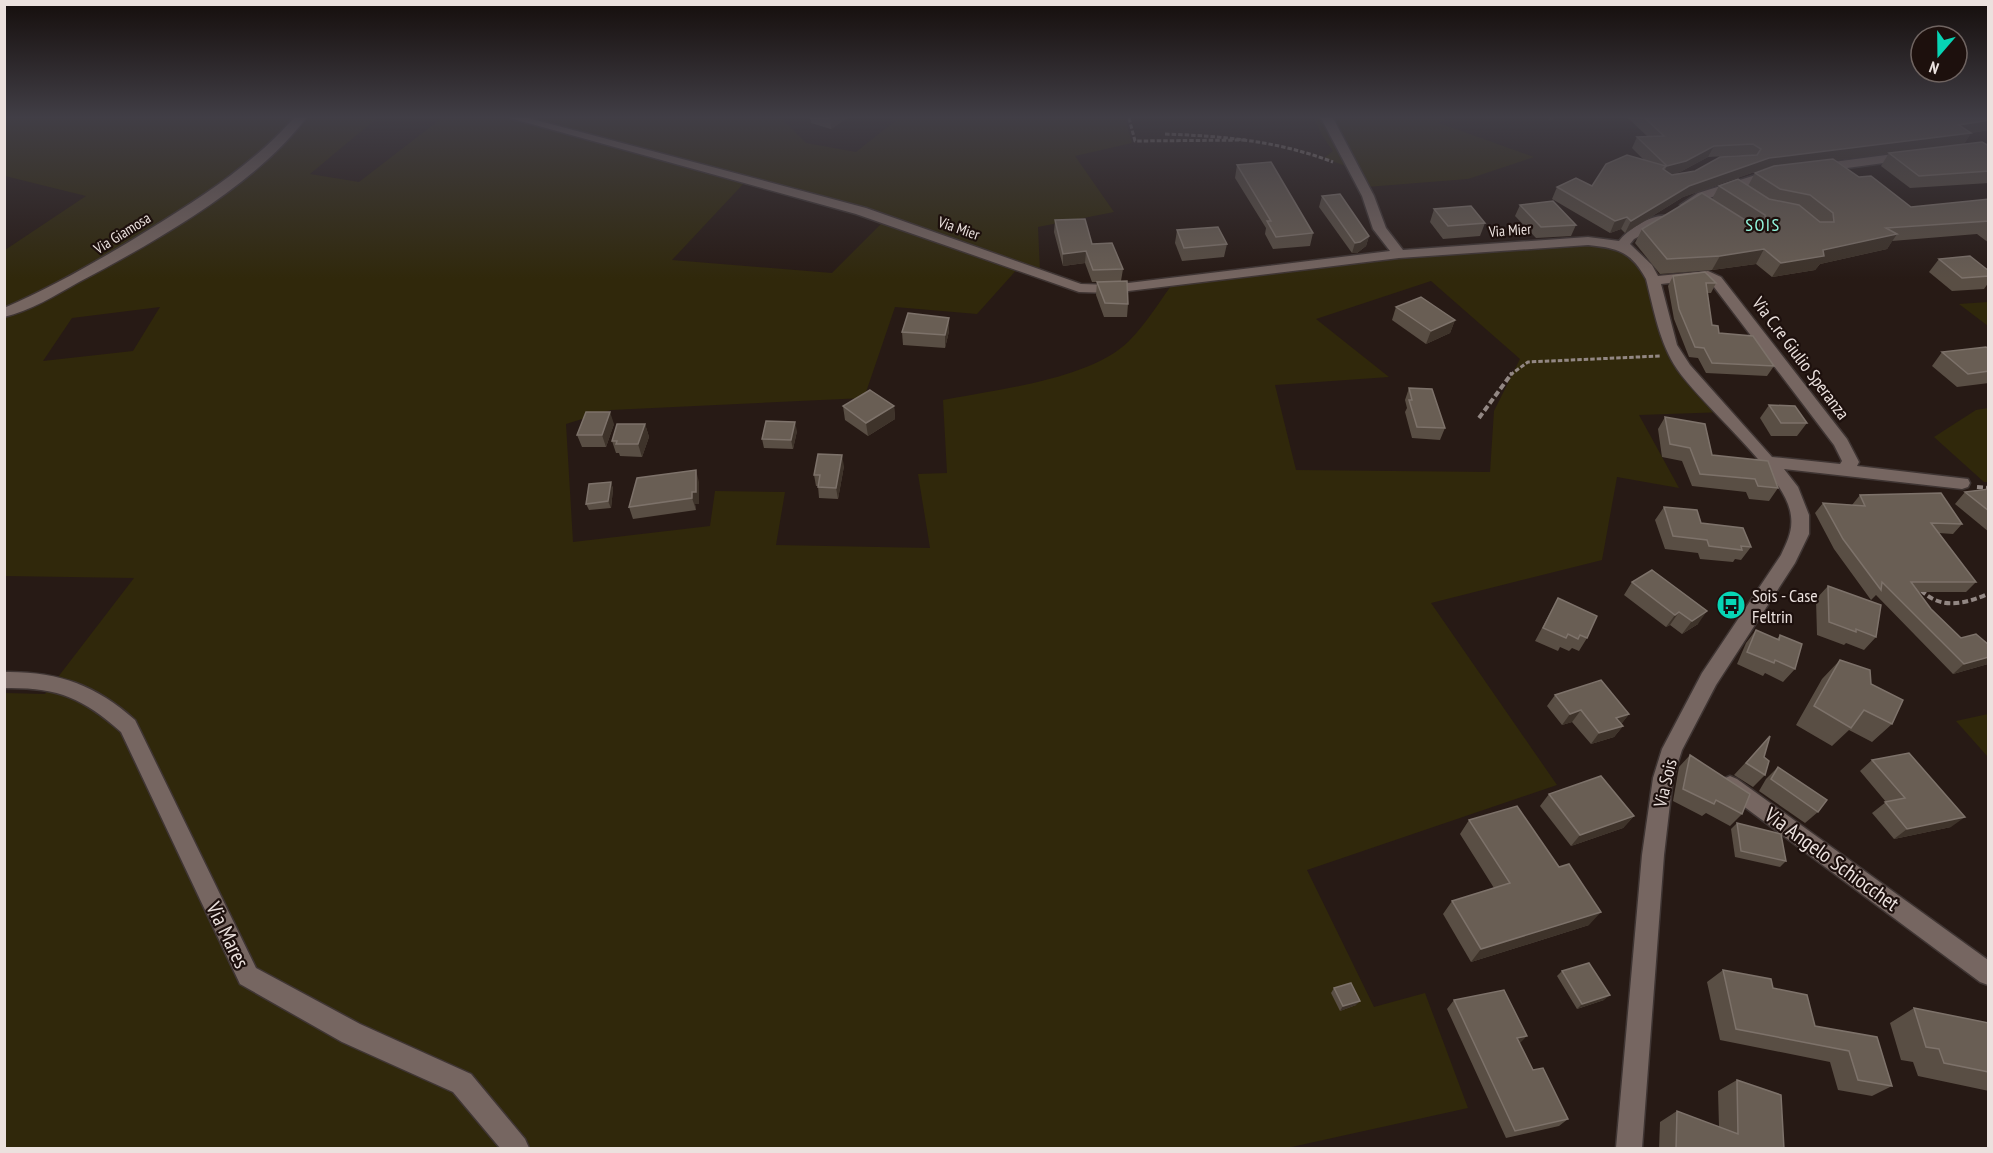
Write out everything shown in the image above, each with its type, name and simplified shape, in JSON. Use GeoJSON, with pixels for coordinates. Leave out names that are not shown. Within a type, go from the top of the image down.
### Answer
{"type":"FeatureCollection","features":[{"type":"Feature","properties":{"kind":"street","name":"Via Giamosa"},"geometry":{"type":"LineString","coordinates":[[4,313],[83,276],[230,186],[246,172]]}},
{"type":"Feature","properties":{"kind":"street","name":"Via Mier"},"geometry":{"type":"LineString","coordinates":[[716,172],[861,211],[1079,288],[1112,289],[1399,254],[1588,241],[1623,245]]}},
{"type":"Feature","properties":{"kind":"street"},"geometry":{"type":"LineString","coordinates":[[1356,172],[1380,229],[1399,254]]}},
{"type":"Feature","properties":{"kind":"street"},"geometry":{"type":"LineString","coordinates":[[1623,245],[1629,236],[1696,199],[1732,186],[1785,172]]}},
{"type":"Feature","properties":{"kind":"street"},"geometry":{"type":"LineString","coordinates":[[1732,186],[1750,197]]}},
{"type":"Feature","properties":{"kind":"street"},"geometry":{"type":"LineString","coordinates":[[1696,199],[1714,211]]}},
{"type":"Feature","properties":{"kind":"street","name":"Via Sois"},"geometry":{"type":"LineString","coordinates":[[1623,245],[1647,268],[1654,281],[1666,332],[1676,356],[1696,384],[1768,462],[1795,496],[1800,515],[1800,534],[1789,558],[1708,679],[1672,749],[1663,778],[1655,835],[1629,1149]]}},
{"type":"Feature","properties":{"kind":"street","name":"Via C.re Giulio Speranza"},"geometry":{"type":"LineString","coordinates":[[1654,281],[1708,275],[1727,291],[1832,431],[1850,458],[1850,466],[1846,468]]}},
{"type":"Feature","properties":{"kind":"street"},"geometry":{"type":"LineString","coordinates":[[1768,462],[1846,468],[1867,474],[1962,483]]}},
{"type":"Feature","properties":{"kind":"street","name":"Via Mares"},"geometry":{"type":"LineString","coordinates":[[4,680],[54,681],[78,689],[104,704],[129,726],[248,976],[351,1033],[462,1083],[516,1149]]}},
{"type":"Feature","properties":{"kind":"street"},"geometry":{"type":"LineString","coordinates":[[1672,749],[1692,761]]}},
{"type":"Feature","properties":{"kind":"street","name":"Via Angelo Schiocchet"},"geometry":{"type":"LineString","coordinates":[[1712,774],[1758,804],[1989,974]]}},
{"type":"Feature","properties":{"kind":"path"},"geometry":{"type":"LineString","coordinates":[[1479,418],[1514,370],[1528,362],[1676,356]]}},
{"type":"Feature","properties":{"kind":"path"},"geometry":{"type":"LineString","coordinates":[[1918,586],[1923,594],[1943,604],[1968,603],[1989,594]]}},
{"type":"Feature","properties":{"kind":"shaded area"},"geometry":{"type":"Polygon","coordinates":[[[5,172],[313,172],[310,174],[359,182],[372,172],[1086,172],[1114,212],[1038,227],[1040,271],[1021,265],[977,314],[895,307],[864,398],[611,410],[566,424],[573,542],[710,526],[715,491],[785,492],[776,545],[930,548],[918,474],[947,473],[943,400],[1042,381],[1092,365],[1113,354],[1136,334],[1176,279],[1589,239],[1628,246],[1659,283],[1673,344],[1726,412],[1639,415],[1679,488],[1617,477],[1602,560],[1431,603],[1557,785],[1307,870],[1374,1007],[1425,993],[1468,1108],[1287,1148],[5,1148],[5,693],[45,694],[134,578],[5,576],[5,250],[86,196],[5,176],[5,172]],[[746,181],[672,260],[832,273],[882,223],[845,209],[746,181]],[[1431,281],[1316,319],[1389,377],[1275,385],[1296,470],[1490,472],[1494,411],[1520,359],[1431,281]],[[160,307],[72,318],[43,361],[133,351],[160,307]]]}},
{"type":"Feature","properties":{"kind":"shaded area"},"geometry":{"type":"Polygon","coordinates":[[[1359,172],[1490,172],[1468,179],[1366,187],[1359,172]]]}},
{"type":"Feature","properties":{"kind":"shaded area"},"geometry":{"type":"Polygon","coordinates":[[[1988,302],[1988,326],[1959,304],[1988,302]]]}},
{"type":"Feature","properties":{"kind":"shaded area"},"geometry":{"type":"Polygon","coordinates":[[[1988,408],[1988,482],[1984,482],[1934,437],[1976,410],[1988,408]]]}},
{"type":"Feature","properties":{"kind":"shaded area"},"geometry":{"type":"Polygon","coordinates":[[[1988,714],[1988,757],[1956,721],[1988,714]]]}},
{"type":"Feature","properties":{"kind":"building"},"geometry":{"type":"Polygon","coordinates":[[[1241,172],[1277,172],[1313,233],[1276,237],[1267,221],[1271,221],[1241,172]]]}},
{"type":"Feature","properties":{"kind":"building"},"geometry":{"type":"Polygon","coordinates":[[[1601,172],[1667,172],[1672,175],[1690,172],[1730,172],[1689,186],[1631,221],[1627,217],[1615,221],[1557,187],[1576,178],[1592,186],[1601,172]]]}},
{"type":"Feature","properties":{"kind":"building"},"geometry":{"type":"Polygon","coordinates":[[[1851,172],[1859,177],[1871,176],[1911,207],[1989,199],[1989,221],[1886,228],[1897,234],[1823,250],[1824,256],[1781,263],[1764,249],[1720,256],[1667,259],[1642,229],[1702,193],[1753,225],[1766,224],[1765,215],[1719,186],[1738,179],[1769,199],[1799,205],[1820,222],[1834,222],[1833,213],[1810,195],[1780,189],[1755,173],[1851,172]]]}},
{"type":"Feature","properties":{"kind":"building"},"geometry":{"type":"Polygon","coordinates":[[[1914,172],[1978,172],[1919,176],[1914,172]]]}},
{"type":"Feature","properties":{"kind":"building"},"geometry":{"type":"Polygon","coordinates":[[[1340,194],[1369,236],[1360,242],[1355,243],[1322,196],[1340,194]]]}},
{"type":"Feature","properties":{"kind":"building"},"geometry":{"type":"Polygon","coordinates":[[[1553,201],[1576,225],[1541,227],[1520,205],[1553,201]]]}},
{"type":"Feature","properties":{"kind":"building"},"geometry":{"type":"Polygon","coordinates":[[[1471,206],[1485,223],[1448,226],[1434,209],[1471,206]]]}},
{"type":"Feature","properties":{"kind":"building"},"geometry":{"type":"Polygon","coordinates":[[[1085,219],[1092,244],[1112,243],[1123,269],[1093,270],[1086,251],[1063,254],[1055,220],[1085,219]]]}},
{"type":"Feature","properties":{"kind":"building"},"geometry":{"type":"Polygon","coordinates":[[[1218,227],[1227,244],[1184,248],[1177,230],[1218,227]]]}},
{"type":"Feature","properties":{"kind":"building"},"geometry":{"type":"Polygon","coordinates":[[[1970,256],[1989,271],[1989,276],[1962,278],[1939,259],[1970,256]]]}},
{"type":"Feature","properties":{"kind":"building"},"geometry":{"type":"Polygon","coordinates":[[[1705,272],[1716,283],[1706,283],[1712,325],[1718,326],[1719,333],[1753,336],[1774,366],[1712,363],[1704,348],[1695,347],[1679,309],[1673,276],[1705,272]]]}},
{"type":"Feature","properties":{"kind":"building"},"geometry":{"type":"Polygon","coordinates":[[[1127,281],[1128,304],[1105,303],[1097,282],[1127,281]]]}},
{"type":"Feature","properties":{"kind":"building"},"geometry":{"type":"Polygon","coordinates":[[[1421,297],[1455,320],[1431,331],[1396,307],[1421,297]]]}},
{"type":"Feature","properties":{"kind":"building"},"geometry":{"type":"Polygon","coordinates":[[[908,313],[949,318],[945,335],[902,332],[908,313]]]}},
{"type":"Feature","properties":{"kind":"building"},"geometry":{"type":"Polygon","coordinates":[[[1986,347],[1989,349],[1989,371],[1968,374],[1942,352],[1986,347]]]}},
{"type":"Feature","properties":{"kind":"building"},"geometry":{"type":"Polygon","coordinates":[[[1409,388],[1432,389],[1445,428],[1417,427],[1409,400],[1412,400],[1409,388]]]}},
{"type":"Feature","properties":{"kind":"building"},"geometry":{"type":"Polygon","coordinates":[[[870,390],[894,406],[866,423],[843,406],[870,390]]]}},
{"type":"Feature","properties":{"kind":"building"},"geometry":{"type":"Polygon","coordinates":[[[1769,405],[1795,406],[1807,423],[1781,423],[1769,405]]]}},
{"type":"Feature","properties":{"kind":"building"},"geometry":{"type":"Polygon","coordinates":[[[586,412],[610,412],[602,435],[577,435],[586,412]]]}},
{"type":"Feature","properties":{"kind":"building"},"geometry":{"type":"Polygon","coordinates":[[[1665,417],[1705,424],[1712,455],[1768,461],[1778,488],[1758,486],[1755,479],[1700,474],[1690,448],[1670,444],[1665,417]]]}},
{"type":"Feature","properties":{"kind":"building"},"geometry":{"type":"Polygon","coordinates":[[[766,421],[795,422],[791,440],[762,439],[766,421]]]}},
{"type":"Feature","properties":{"kind":"building"},"geometry":{"type":"Polygon","coordinates":[[[617,424],[645,424],[638,444],[616,444],[617,441],[612,441],[617,424]]]}},
{"type":"Feature","properties":{"kind":"building"},"geometry":{"type":"Polygon","coordinates":[[[818,454],[842,455],[836,488],[818,487],[820,475],[814,475],[818,454]]]}},
{"type":"Feature","properties":{"kind":"building"},"geometry":{"type":"Polygon","coordinates":[[[696,470],[696,492],[692,492],[692,498],[629,507],[637,478],[696,470]]]}},
{"type":"Feature","properties":{"kind":"building"},"geometry":{"type":"Polygon","coordinates":[[[611,482],[608,501],[586,504],[589,484],[611,482]]]}},
{"type":"Feature","properties":{"kind":"building"},"geometry":{"type":"Polygon","coordinates":[[[1989,489],[1989,511],[1965,492],[1989,489]]]}},
{"type":"Feature","properties":{"kind":"building"},"geometry":{"type":"Polygon","coordinates":[[[1941,493],[1962,524],[1931,523],[1976,582],[1911,582],[1931,609],[1961,638],[1976,634],[1989,645],[1989,657],[1964,664],[1882,582],[1881,590],[1843,539],[1823,503],[1865,506],[1860,495],[1941,493]]]}},
{"type":"Feature","properties":{"kind":"building"},"geometry":{"type":"Polygon","coordinates":[[[1664,507],[1697,510],[1701,523],[1743,528],[1751,547],[1741,546],[1742,550],[1709,546],[1707,540],[1673,536],[1664,507]]]}},
{"type":"Feature","properties":{"kind":"building"},"geometry":{"type":"Polygon","coordinates":[[[1652,570],[1707,611],[1692,621],[1679,612],[1675,615],[1632,582],[1652,570]]]}},
{"type":"Feature","properties":{"kind":"building"},"geometry":{"type":"Polygon","coordinates":[[[1828,586],[1881,605],[1876,637],[1829,622],[1828,586]]]}},
{"type":"Feature","properties":{"kind":"building"},"geometry":{"type":"Polygon","coordinates":[[[1558,598],[1597,616],[1587,638],[1580,635],[1578,639],[1568,634],[1566,638],[1543,628],[1558,598]]]}},
{"type":"Feature","properties":{"kind":"building"},"geometry":{"type":"Polygon","coordinates":[[[1756,630],[1779,640],[1780,635],[1802,644],[1795,669],[1775,660],[1774,663],[1747,652],[1756,630]]]}},
{"type":"Feature","properties":{"kind":"building"},"geometry":{"type":"Polygon","coordinates":[[[1840,660],[1870,670],[1871,684],[1903,700],[1892,724],[1864,710],[1851,728],[1814,706],[1840,660]]]}},
{"type":"Feature","properties":{"kind":"building"},"geometry":{"type":"Polygon","coordinates":[[[1601,680],[1629,714],[1616,718],[1623,726],[1599,733],[1581,710],[1570,714],[1555,695],[1601,680]]]}},
{"type":"Feature","properties":{"kind":"building"},"geometry":{"type":"Polygon","coordinates":[[[1770,736],[1764,757],[1769,761],[1765,775],[1746,763],[1770,736]]]}},
{"type":"Feature","properties":{"kind":"building"},"geometry":{"type":"Polygon","coordinates":[[[1909,753],[1965,817],[1907,829],[1885,802],[1905,798],[1872,760],[1909,753]]]}},
{"type":"Feature","properties":{"kind":"building"},"geometry":{"type":"Polygon","coordinates":[[[1690,755],[1750,794],[1742,814],[1716,800],[1714,804],[1683,789],[1690,755]]]}},
{"type":"Feature","properties":{"kind":"building"},"geometry":{"type":"Polygon","coordinates":[[[1778,767],[1827,800],[1818,812],[1771,779],[1778,767]]]}},
{"type":"Feature","properties":{"kind":"building"},"geometry":{"type":"Polygon","coordinates":[[[1601,776],[1634,816],[1580,835],[1549,794],[1601,776]]]}},
{"type":"Feature","properties":{"kind":"building"},"geometry":{"type":"Polygon","coordinates":[[[1517,806],[1559,867],[1569,864],[1601,912],[1481,949],[1452,901],[1510,883],[1469,820],[1517,806]]]}},
{"type":"Feature","properties":{"kind":"building"},"geometry":{"type":"Polygon","coordinates":[[[1737,823],[1781,834],[1786,861],[1741,851],[1737,823]]]}},
{"type":"Feature","properties":{"kind":"building"},"geometry":{"type":"Polygon","coordinates":[[[1589,963],[1610,995],[1582,1004],[1562,971],[1589,963]]]}},
{"type":"Feature","properties":{"kind":"building"},"geometry":{"type":"Polygon","coordinates":[[[1723,970],[1771,979],[1773,988],[1807,995],[1815,1026],[1877,1037],[1892,1086],[1858,1080],[1849,1051],[1736,1029],[1723,970]]]}},
{"type":"Feature","properties":{"kind":"building"},"geometry":{"type":"Polygon","coordinates":[[[1351,983],[1360,1001],[1343,1006],[1334,988],[1351,983]]]}},
{"type":"Feature","properties":{"kind":"building"},"geometry":{"type":"Polygon","coordinates":[[[1504,990],[1527,1036],[1517,1038],[1533,1070],[1543,1068],[1568,1119],[1515,1131],[1454,1000],[1504,990]]]}},
{"type":"Feature","properties":{"kind":"building"},"geometry":{"type":"Polygon","coordinates":[[[1914,1008],[1989,1023],[1989,1072],[1944,1063],[1939,1049],[1926,1047],[1914,1008]]]}},
{"type":"Feature","properties":{"kind":"building"},"geometry":{"type":"Polygon","coordinates":[[[1737,1080],[1781,1095],[1784,1149],[1676,1149],[1677,1111],[1738,1134],[1737,1080]]]}},
{"type":"Feature","properties":{"kind":"place","name":"Sois - Case Feltrin"},"geometry":{"type":"Point","coordinates":[1731,605]}},
{"type":"Feature","properties":{"kind":"district","name":"SOIS"},"geometry":{"type":"Point","coordinates":[1763,224]}}]}
